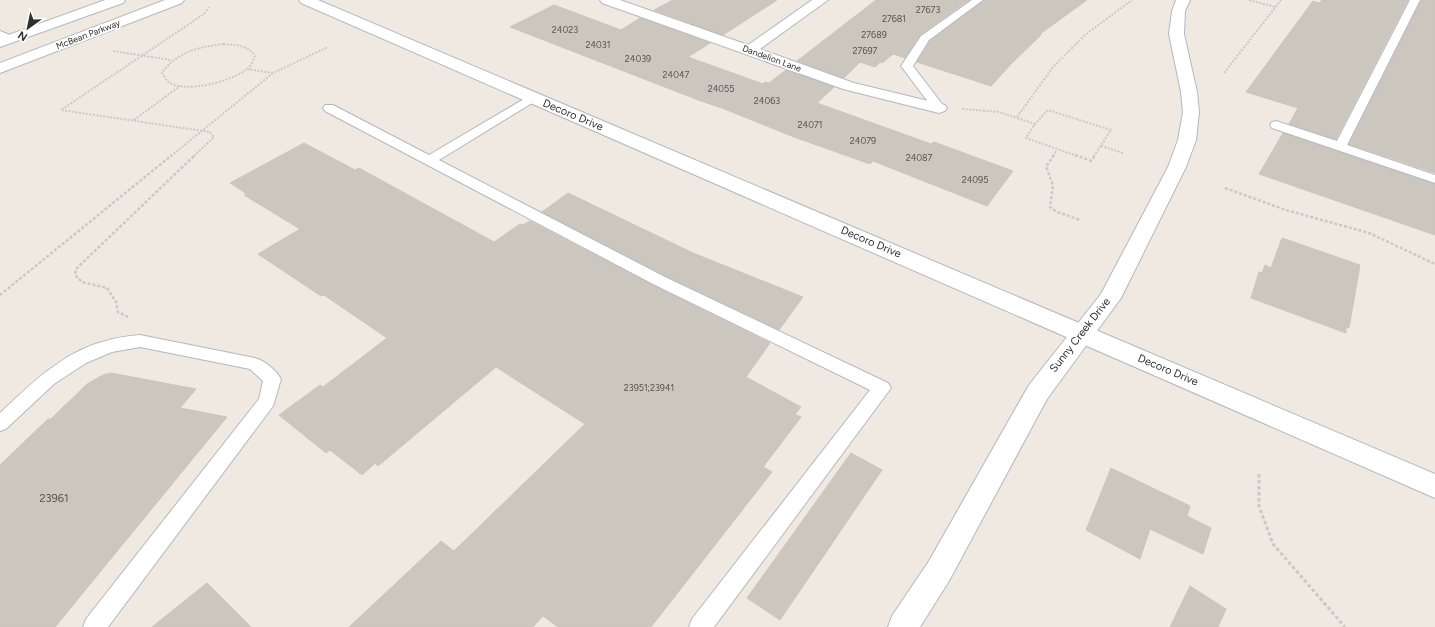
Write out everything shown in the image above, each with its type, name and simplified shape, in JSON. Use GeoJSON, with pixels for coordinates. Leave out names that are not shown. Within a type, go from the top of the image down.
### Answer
{"type":"FeatureCollection","features":[{"type":"Feature","properties":{"kind":"street","name":"McBean Parkway"},"geometry":{"type":"LineString","coordinates":[[4,39],[118,0]]}},
{"type":"Feature","properties":{"kind":"street","name":"McBean Parkway"},"geometry":{"type":"LineString","coordinates":[[0,68],[177,0]]}},
{"type":"Feature","properties":{"kind":"street","name":"Decoro Drive"},"geometry":{"type":"LineString","coordinates":[[306,0],[1083,333],[1435,486]]}},
{"type":"Feature","properties":{"kind":"street","name":"Dandelion Lane"},"geometry":{"type":"LineString","coordinates":[[607,0],[849,86],[939,108]]}},
{"type":"Feature","properties":{"kind":"street"},"geometry":{"type":"LineString","coordinates":[[750,50],[821,0]]}},
{"type":"Feature","properties":{"kind":"street","name":"Sunny Creek Drive"},"geometry":{"type":"LineString","coordinates":[[903,627],[939,571],[1038,392],[1110,298],[1187,146],[1190,126],[1190,94],[1175,33],[1178,9],[1183,0]]}},
{"type":"Feature","properties":{"kind":"lane"},"geometry":{"type":"LineString","coordinates":[[939,108],[907,66],[925,38],[978,0]]}},
{"type":"Feature","properties":{"kind":"lane"},"geometry":{"type":"LineString","coordinates":[[1340,147],[1415,0]]}},
{"type":"Feature","properties":{"kind":"lane"},"geometry":{"type":"LineString","coordinates":[[429,161],[533,98]]}},
{"type":"Feature","properties":{"kind":"lane"},"geometry":{"type":"LineString","coordinates":[[329,108],[660,281],[882,388],[700,627]]}},
{"type":"Feature","properties":{"kind":"lane"},"geometry":{"type":"LineString","coordinates":[[1276,125],[1435,179]]}},
{"type":"Feature","properties":{"kind":"lane"},"geometry":{"type":"LineString","coordinates":[[0,424],[48,379],[80,358],[109,346],[140,341],[255,364],[272,379],[268,401],[94,627]]}},
{"type":"Feature","properties":{"kind":"path"},"geometry":{"type":"LineString","coordinates":[[1017,117],[1053,67],[1085,35],[1132,0]]}},
{"type":"Feature","properties":{"kind":"path"},"geometry":{"type":"LineString","coordinates":[[1249,0],[1275,7]]}},
{"type":"Feature","properties":{"kind":"path"},"geometry":{"type":"LineString","coordinates":[[1224,73],[1281,0]]}},
{"type":"Feature","properties":{"kind":"path"},"geometry":{"type":"LineString","coordinates":[[140,341],[139,324],[118,312],[116,302],[107,288],[82,282],[75,276],[76,269],[214,137],[210,132],[201,130],[61,110],[204,14],[209,7]]}},
{"type":"Feature","properties":{"kind":"path"},"geometry":{"type":"LineString","coordinates":[[223,44],[236,44],[246,47],[252,51],[255,56],[253,63],[247,69],[223,81],[208,85],[180,86],[170,83],[164,79],[162,73],[165,67],[172,60],[183,54],[202,47],[223,44]]}},
{"type":"Feature","properties":{"kind":"path"},"geometry":{"type":"LineString","coordinates":[[0,295],[201,130],[273,73],[328,47]]}},
{"type":"Feature","properties":{"kind":"path"},"geometry":{"type":"LineString","coordinates":[[106,50],[172,60]]}},
{"type":"Feature","properties":{"kind":"path"},"geometry":{"type":"LineString","coordinates":[[247,69],[273,73]]}},
{"type":"Feature","properties":{"kind":"path"},"geometry":{"type":"LineString","coordinates":[[133,121],[180,86]]}},
{"type":"Feature","properties":{"kind":"path"},"geometry":{"type":"LineString","coordinates":[[939,108],[999,112],[1035,124]]}},
{"type":"Feature","properties":{"kind":"path"},"geometry":{"type":"LineString","coordinates":[[1048,110],[1111,130],[1091,161],[1026,138],[1035,124],[1048,110]]}},
{"type":"Feature","properties":{"kind":"path"},"geometry":{"type":"LineString","coordinates":[[1101,146],[1123,153]]}},
{"type":"Feature","properties":{"kind":"path"},"geometry":{"type":"LineString","coordinates":[[1057,150],[1046,167],[1053,180],[1053,191],[1049,203],[1050,208],[1080,220]]}},
{"type":"Feature","properties":{"kind":"path"},"geometry":{"type":"LineString","coordinates":[[1225,188],[1286,210],[1369,233],[1435,264]]}},
{"type":"Feature","properties":{"kind":"path"},"geometry":{"type":"LineString","coordinates":[[1259,474],[1258,506],[1273,544],[1345,627]]}},
{"type":"Feature","properties":{"kind":"building"},"geometry":{"type":"Polygon","coordinates":[[[673,0],[777,0],[723,35],[654,10],[673,0]]]}},
{"type":"Feature","properties":{"kind":"building"},"geometry":{"type":"Polygon","coordinates":[[[876,0],[969,0],[920,35],[905,58],[893,54],[875,67],[860,62],[844,78],[797,61],[876,0]]]}},
{"type":"Feature","properties":{"kind":"building"},"geometry":{"type":"Polygon","coordinates":[[[984,0],[1087,0],[1040,34],[1041,35],[991,86],[917,62],[930,41],[984,0]]]}},
{"type":"Feature","properties":{"kind":"building"},"geometry":{"type":"Polygon","coordinates":[[[1322,0],[1408,0],[1336,139],[1289,124],[1298,108],[1246,92],[1313,1],[1319,3],[1322,0]]]}},
{"type":"Feature","properties":{"kind":"building"},"geometry":{"type":"Polygon","coordinates":[[[1421,0],[1435,0],[1435,173],[1349,144],[1421,0]]]}},
{"type":"Feature","properties":{"kind":"building"},"geometry":{"type":"Polygon","coordinates":[[[554,5],[621,30],[640,18],[710,43],[688,57],[763,84],[765,82],[769,83],[786,70],[834,87],[817,103],[931,144],[934,142],[1013,171],[987,206],[873,161],[870,164],[794,137],[510,27],[554,5]]]}},
{"type":"Feature","properties":{"kind":"building"},"geometry":{"type":"Polygon","coordinates":[[[1283,133],[1435,184],[1435,235],[1259,174],[1283,133]]]}},
{"type":"Feature","properties":{"kind":"building"},"geometry":{"type":"Polygon","coordinates":[[[304,143],[355,170],[359,168],[494,242],[520,224],[523,225],[530,221],[654,286],[770,343],[746,377],[801,407],[795,414],[801,417],[763,467],[772,472],[651,627],[558,627],[543,616],[533,627],[349,627],[441,541],[454,551],[585,424],[496,367],[378,466],[375,463],[362,475],[330,450],[326,453],[279,415],[320,385],[323,387],[387,338],[324,295],[321,296],[258,254],[300,229],[244,195],[247,194],[230,183],[304,143]]]}},
{"type":"Feature","properties":{"kind":"building"},"geometry":{"type":"Polygon","coordinates":[[[568,193],[693,253],[803,297],[779,330],[666,276],[542,212],[568,193]]]}},
{"type":"Feature","properties":{"kind":"building"},"geometry":{"type":"Polygon","coordinates":[[[1282,238],[1360,265],[1349,328],[1346,327],[1346,333],[1251,298],[1259,272],[1262,273],[1265,265],[1271,268],[1282,238]]]}},
{"type":"Feature","properties":{"kind":"building"},"geometry":{"type":"Polygon","coordinates":[[[111,373],[196,389],[180,408],[227,417],[55,627],[0,627],[0,465],[87,384],[103,375],[111,373]]]}},
{"type":"Feature","properties":{"kind":"building"},"geometry":{"type":"Polygon","coordinates":[[[851,453],[882,470],[780,620],[747,598],[851,453]]]}},
{"type":"Feature","properties":{"kind":"building"},"geometry":{"type":"Polygon","coordinates":[[[1111,468],[1190,506],[1187,516],[1211,528],[1203,554],[1150,529],[1140,559],[1086,530],[1111,468]]]}},
{"type":"Feature","properties":{"kind":"building"},"geometry":{"type":"Polygon","coordinates":[[[207,583],[251,627],[152,627],[207,583]]]}},
{"type":"Feature","properties":{"kind":"building"},"geometry":{"type":"Polygon","coordinates":[[[1190,586],[1226,609],[1218,627],[1170,627],[1190,586]]]}}]}
